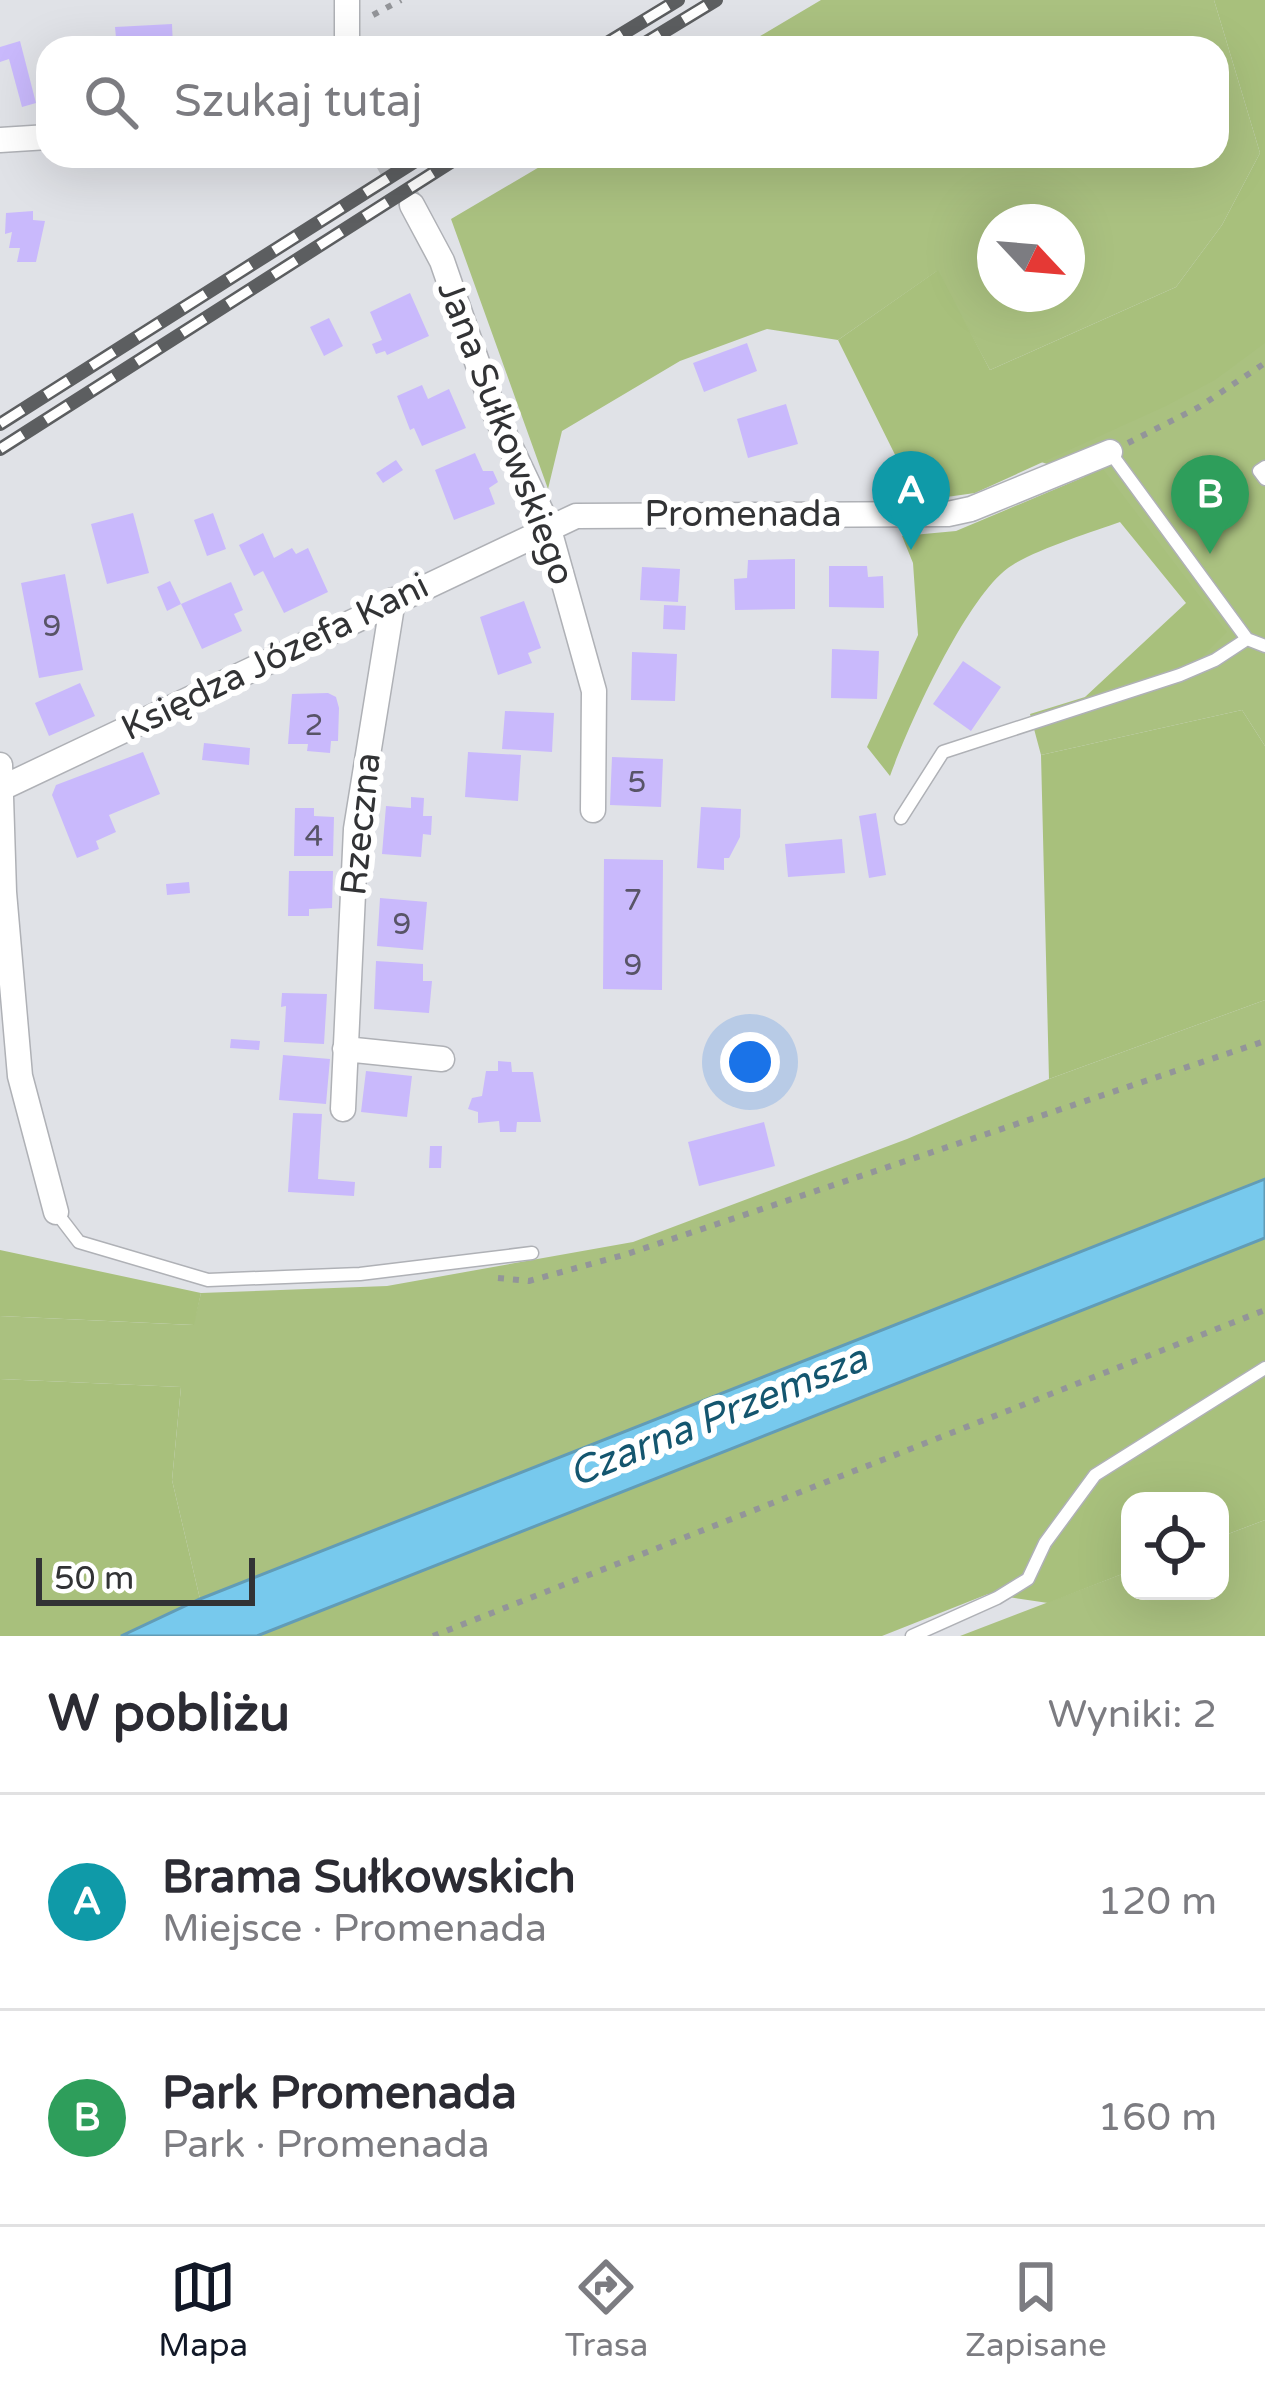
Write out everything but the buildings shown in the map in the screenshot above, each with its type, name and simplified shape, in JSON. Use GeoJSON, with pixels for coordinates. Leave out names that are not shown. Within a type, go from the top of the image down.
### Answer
{"type":"FeatureCollection","features":[{"type":"Feature","properties":{"kind":"street"},"geometry":{"type":"LineString","coordinates":[[346,0],[346,36]]}},
{"type":"Feature","properties":{"kind":"street"},"geometry":{"type":"LineString","coordinates":[[0,140],[36,138]]}},
{"type":"Feature","properties":{"kind":"street","name":"Jana Sułkowskiego"},"geometry":{"type":"LineString","coordinates":[[412,205],[442,260],[495,414],[548,526],[594,691],[592,809]]}},
{"type":"Feature","properties":{"kind":"street","name":"Promenada"},"geometry":{"type":"LineString","coordinates":[[548,526],[576,516],[948,514],[1110,452]]}},
{"type":"Feature","properties":{"kind":"street","name":"Księdza Józefa Kani"},"geometry":{"type":"LineString","coordinates":[[1,777],[548,526]]}},
{"type":"Feature","properties":{"kind":"street","name":"Rzeczna"},"geometry":{"type":"LineString","coordinates":[[343,1108],[356,829],[393,601]]}},
{"type":"Feature","properties":{"kind":"street"},"geometry":{"type":"LineString","coordinates":[[1,777],[4,892],[20,1076],[56,1212]]}},
{"type":"Feature","properties":{"kind":"street"},"geometry":{"type":"LineString","coordinates":[[345,1048],[442,1059]]}},
{"type":"Feature","properties":{"kind":"lane"},"geometry":{"type":"LineString","coordinates":[[1110,452],[1247,639],[1265,646]]}},
{"type":"Feature","properties":{"kind":"lane"},"geometry":{"type":"LineString","coordinates":[[1265,467],[1259,471],[1265,478]]}},
{"type":"Feature","properties":{"kind":"lane"},"geometry":{"type":"LineString","coordinates":[[901,818],[943,752],[1180,675],[1247,639]]}},
{"type":"Feature","properties":{"kind":"lane"},"geometry":{"type":"LineString","coordinates":[[56,1212],[79,1242],[208,1280],[360,1274],[532,1253]]}},
{"type":"Feature","properties":{"kind":"lane"},"geometry":{"type":"LineString","coordinates":[[912,1636],[998,1598],[1028,1579],[1045,1544],[1095,1475],[1265,1368]]}},
{"type":"Feature","properties":{"kind":"path"},"geometry":{"type":"LineString","coordinates":[[1110,452],[1199,407],[1265,363]]}},
{"type":"Feature","properties":{"kind":"path"},"geometry":{"type":"LineString","coordinates":[[476,1260],[500,1281],[529,1282],[627,1254],[1265,1041]]}},
{"type":"Feature","properties":{"kind":"path"},"geometry":{"type":"LineString","coordinates":[[434,1636],[1265,1310]]}},
{"type":"Feature","properties":{"kind":"green space"},"geometry":{"type":"Polygon","coordinates":[[[821,0],[1214,0],[1225,36],[760,36],[821,0]]]}},
{"type":"Feature","properties":{"kind":"green space"},"geometry":{"type":"Polygon","coordinates":[[[1214,0],[1265,0],[1265,343],[1215,380],[1166,406],[975,493],[918,501],[838,340],[938,270],[990,370],[1176,287],[1222,225],[1260,153],[1229,36],[1225,36],[1214,0]]]}},
{"type":"Feature","properties":{"kind":"green space"},"geometry":{"type":"Polygon","coordinates":[[[1229,50],[1260,153],[1222,225],[1176,287],[990,370],[937,271],[838,340],[767,329],[680,361],[562,431],[548,489],[451,219],[538,168],[1229,168],[1229,50]]]}},
{"type":"Feature","properties":{"kind":"green space"},"geometry":{"type":"Polygon","coordinates":[[[1265,311],[1265,746],[1242,710],[1041,755],[1030,714],[1085,697],[1209,627],[1099,482],[1021,455],[1265,311]]]}},
{"type":"Feature","properties":{"kind":"green space"},"geometry":{"type":"Polygon","coordinates":[[[1103,469],[1227,632],[1199,660],[1085,697],[1186,603],[1120,522],[1046,549],[1008,568],[974,607],[924,696],[890,776],[867,747],[918,635],[913,563],[902,536],[956,531],[1103,469]]]}},
{"type":"Feature","properties":{"kind":"green space"},"geometry":{"type":"Polygon","coordinates":[[[1242,710],[1265,746],[1265,1000],[1049,1079],[1041,755],[1242,710]]]}},
{"type":"Feature","properties":{"kind":"green space"},"geometry":{"type":"Polygon","coordinates":[[[1265,1000],[1265,1179],[200,1599],[172,1480],[181,1387],[0,1379],[0,1316],[193,1325],[201,1293],[387,1286],[633,1242],[1265,1000]]]}},
{"type":"Feature","properties":{"kind":"green space"},"geometry":{"type":"Polygon","coordinates":[[[1265,1238],[1265,1520],[1229,1534],[1229,1492],[1121,1492],[1121,1575],[1048,1603],[988,1594],[882,1636],[257,1636],[1265,1238]]]}},
{"type":"Feature","properties":{"kind":"green space"},"geometry":{"type":"Polygon","coordinates":[[[0,1250],[201,1293],[194,1325],[0,1316],[0,1250]]]}},
{"type":"Feature","properties":{"kind":"green space"},"geometry":{"type":"Polygon","coordinates":[[[0,1379],[181,1387],[172,1480],[200,1599],[121,1636],[0,1636],[0,1379]]]}},
{"type":"Feature","properties":{"kind":"green space"},"geometry":{"type":"Polygon","coordinates":[[[1265,1520],[1265,1636],[960,1636],[1121,1574],[1121,1600],[1229,1600],[1229,1534],[1265,1520]]]}},
{"type":"Feature","properties":{"kind":"water","name":"Czarna Przemsza"},"geometry":{"type":"Polygon","coordinates":[[[1265,1179],[1265,1238],[257,1636],[121,1636],[200,1599],[1265,1179]]]}},
{"type":"Feature","properties":{"kind":"tunnel"},"geometry":{"type":"LineString","coordinates":[[391,168],[412,205]]}},
{"type":"Feature","properties":{"kind":"railway"},"geometry":{"type":"LineString","coordinates":[[619,36],[678,0]]}},
{"type":"Feature","properties":{"kind":"railway"},"geometry":{"type":"LineString","coordinates":[[657,36],[716,0]]}},
{"type":"Feature","properties":{"kind":"railway"},"geometry":{"type":"LineString","coordinates":[[0,424],[404,168]]}},
{"type":"Feature","properties":{"kind":"railway"},"geometry":{"type":"LineString","coordinates":[[0,449],[441,168]]}},
{"type":"Feature","properties":{"kind":"place","name":"Brama Sułkowskich"},"geometry":{"type":"Point","coordinates":[911,550]}},
{"type":"Feature","properties":{"kind":"place","name":"Park Promenada"},"geometry":{"type":"Point","coordinates":[1210,554]}}]}
